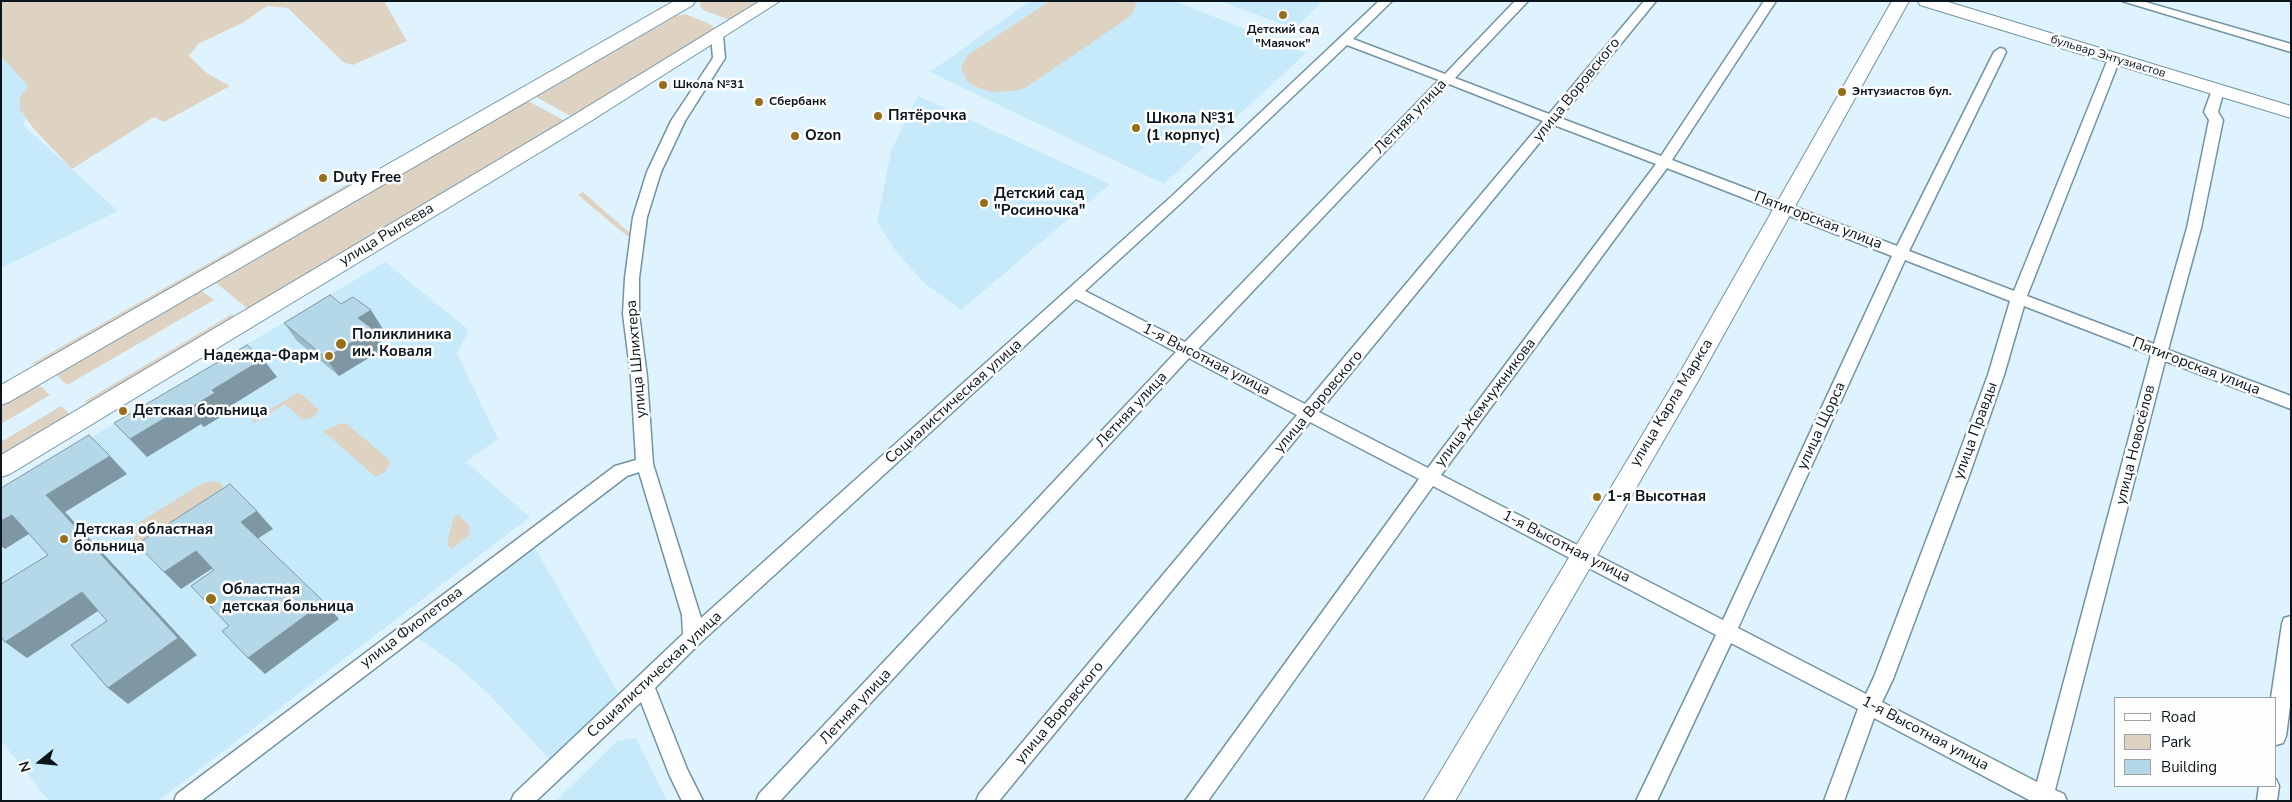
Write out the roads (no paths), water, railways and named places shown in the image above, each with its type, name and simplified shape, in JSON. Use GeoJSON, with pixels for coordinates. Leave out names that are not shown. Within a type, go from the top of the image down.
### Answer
{"type":"FeatureCollection","features":[{"type":"Feature","properties":{"kind":"main road"},"geometry":{"type":"LineString","coordinates":[[1,396],[687,1]]}},
{"type":"Feature","properties":{"kind":"main road","name":"улица Рылеева"},"geometry":{"type":"LineString","coordinates":[[1,467],[772,1]]}},
{"type":"Feature","properties":{"kind":"main road","name":"улица Карла Маркса"},"geometry":{"type":"LineString","coordinates":[[1438,801],[1690,375],[1901,1]]}},
{"type":"Feature","properties":{"kind":"main road","name":"бульвар Энтузиастов"},"geometry":{"type":"LineString","coordinates":[[1926,1],[2291,112]]}},
{"type":"Feature","properties":{"kind":"street","name":"Социалистическая улица"},"geometry":{"type":"LineString","coordinates":[[520,801],[693,637],[1075,292],[1386,1]]}},
{"type":"Feature","properties":{"kind":"street","name":"Летняя улица"},"geometry":{"type":"LineString","coordinates":[[766,801],[1187,350],[1522,1]]}},
{"type":"Feature","properties":{"kind":"street","name":"улица Воровского"},"geometry":{"type":"LineString","coordinates":[[986,801],[1650,1]]}},
{"type":"Feature","properties":{"kind":"street","name":"улица Жемчужникова"},"geometry":{"type":"LineString","coordinates":[[1194,801],[1430,477],[1665,162],[1770,1]]}},
{"type":"Feature","properties":{"kind":"street"},"geometry":{"type":"LineString","coordinates":[[2128,1],[2291,48]]}},
{"type":"Feature","properties":{"kind":"street","name":"улица Шлихтера"},"geometry":{"type":"LineString","coordinates":[[693,637],[691,615],[646,464],[631,314],[634,256],[640,216],[654,172],[678,121],[719,58],[717,35]]}},
{"type":"Feature","properties":{"kind":"street","name":"Пятигорская улица"},"geometry":{"type":"LineString","coordinates":[[1345,40],[2291,404]]}},
{"type":"Feature","properties":{"kind":"street","name":"улица Щорса"},"geometry":{"type":"LineString","coordinates":[[1646,801],[1902,253],[2000,52]]}},
{"type":"Feature","properties":{"kind":"street","name":"улица Правды"},"geometry":{"type":"LineString","coordinates":[[1834,801],[1869,705],[1883,679],[1961,473],[1996,375],[2018,298],[2114,59]]}},
{"type":"Feature","properties":{"kind":"street","name":"улица Новосёлов"},"geometry":{"type":"LineString","coordinates":[[2047,799],[2053,764],[2159,353],[2194,228],[2216,120],[2211,112],[2218,90]]}},
{"type":"Feature","properties":{"kind":"street","name":"1-я Высотная улица"},"geometry":{"type":"LineString","coordinates":[[1075,292],[2047,799]]}},
{"type":"Feature","properties":{"kind":"street","name":"улица Фиолетова"},"geometry":{"type":"LineString","coordinates":[[184,801],[621,471],[646,464]]}},
{"type":"Feature","properties":{"kind":"street"},"geometry":{"type":"LineString","coordinates":[[2277,729],[2291,624]]}},
{"type":"Feature","properties":{"kind":"street"},"geometry":{"type":"LineString","coordinates":[[644,685],[679,774],[693,801]]}},
{"type":"Feature","properties":{"kind":"street"},"geometry":{"type":"LineString","coordinates":[[2267,801],[2269,787]]}},
{"type":"Feature","properties":{"kind":"place","name":"Детский сад \"Маячок\""},"geometry":{"type":"Point","coordinates":[1283,15]}},
{"type":"Feature","properties":{"kind":"place","name":"Школа №31"},"geometry":{"type":"Point","coordinates":[663,85]}},
{"type":"Feature","properties":{"kind":"place","name":"Энтузиастов бул."},"geometry":{"type":"Point","coordinates":[1842,92]}},
{"type":"Feature","properties":{"kind":"place","name":"Сбербанк"},"geometry":{"type":"Point","coordinates":[759,102]}},
{"type":"Feature","properties":{"kind":"place","name":"Пятёрочка"},"geometry":{"type":"Point","coordinates":[878,116]}},
{"type":"Feature","properties":{"kind":"place","name":"Школа №31 (1 корпус)"},"geometry":{"type":"Point","coordinates":[1136,128]}},
{"type":"Feature","properties":{"kind":"place","name":"Ozon"},"geometry":{"type":"Point","coordinates":[795,136]}},
{"type":"Feature","properties":{"kind":"place","name":"Duty Free"},"geometry":{"type":"Point","coordinates":[323,178]}},
{"type":"Feature","properties":{"kind":"place","name":"Детский сад \"Росиночка\""},"geometry":{"type":"Point","coordinates":[984,203]}},
{"type":"Feature","properties":{"kind":"place","name":"Поликлиника им. Коваля"},"geometry":{"type":"Point","coordinates":[341,344]}},
{"type":"Feature","properties":{"kind":"place","name":"Надежда-Фарм"},"geometry":{"type":"Point","coordinates":[329,356]}},
{"type":"Feature","properties":{"kind":"place","name":"Детская больница"},"geometry":{"type":"Point","coordinates":[123,411]}},
{"type":"Feature","properties":{"kind":"place","name":"1-я Высотная"},"geometry":{"type":"Point","coordinates":[1597,497]}},
{"type":"Feature","properties":{"kind":"place","name":"Детская областная больница"},"geometry":{"type":"Point","coordinates":[64,539]}},
{"type":"Feature","properties":{"kind":"place","name":"Областная детская больница"},"geometry":{"type":"Point","coordinates":[211,599]}}]}
